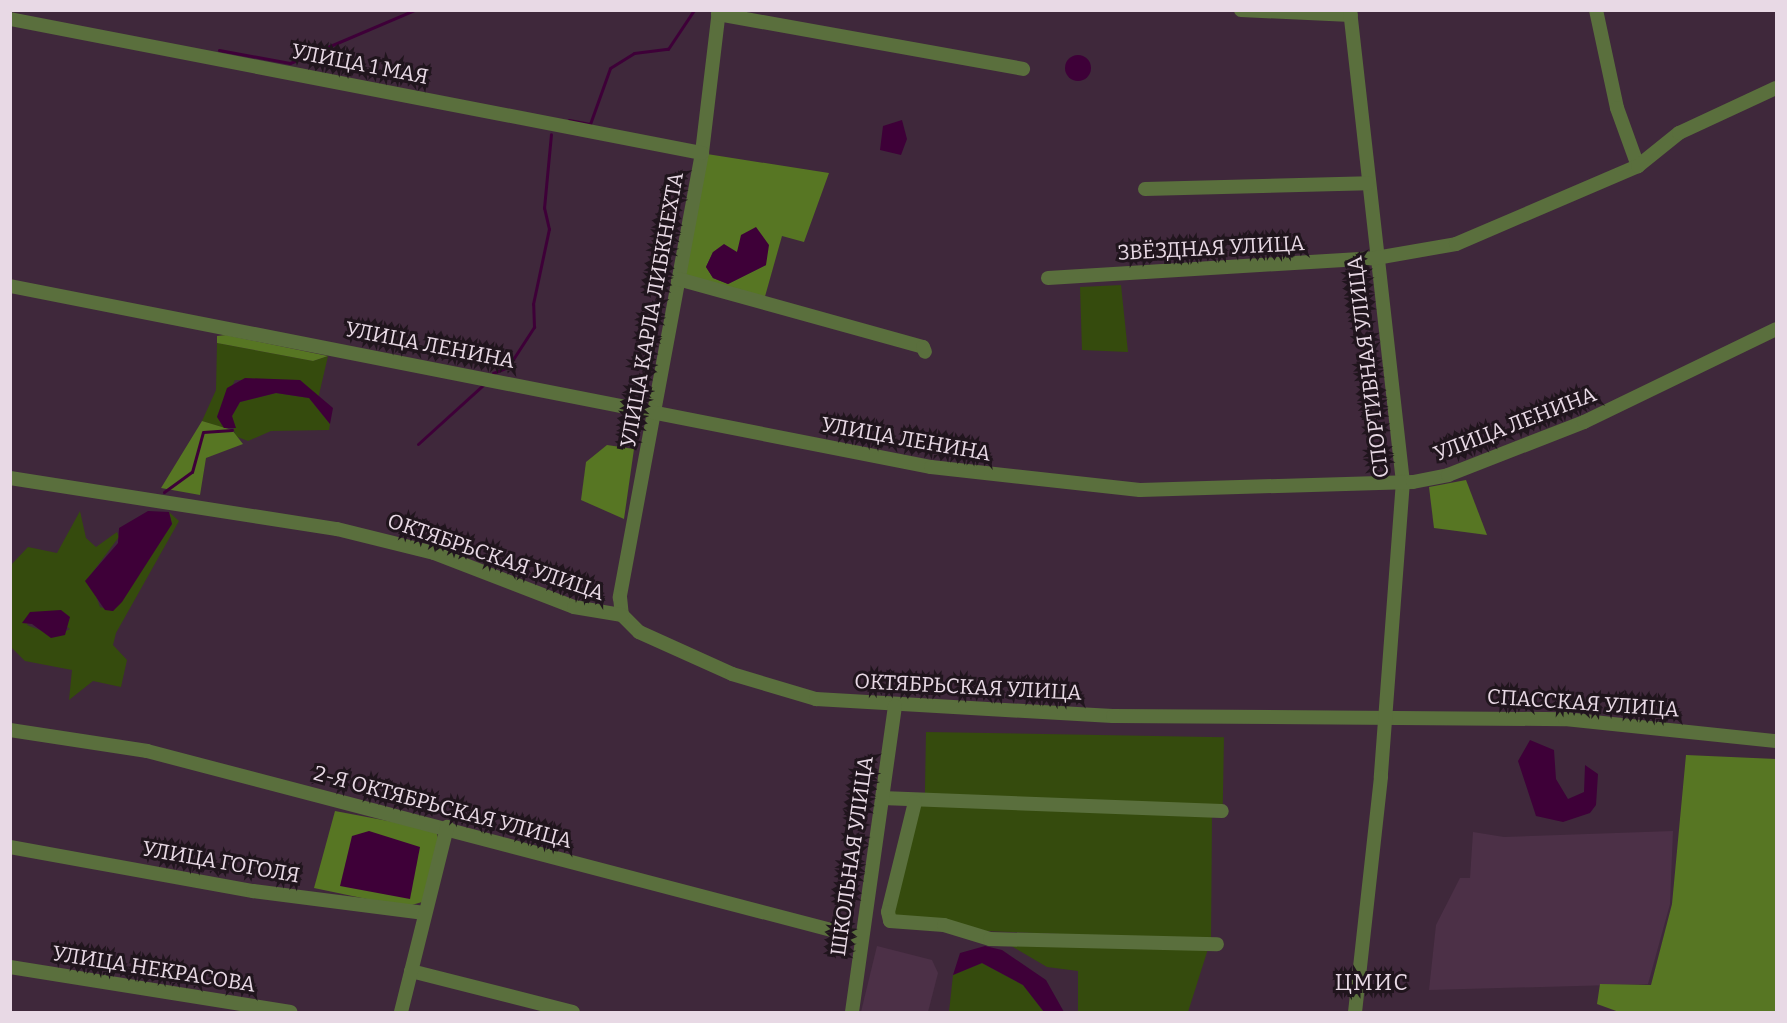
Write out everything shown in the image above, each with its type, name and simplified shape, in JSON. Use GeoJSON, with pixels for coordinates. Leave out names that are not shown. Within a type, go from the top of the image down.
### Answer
{"type":"FeatureCollection","features":[{"type":"Feature","properties":{"kind":"street"},"geometry":{"type":"LineString","coordinates":[[1241,10],[1351,13]]}},
{"type":"Feature","properties":{"kind":"street"},"geometry":{"type":"LineString","coordinates":[[1596,10],[1617,108],[1638,166]]}},
{"type":"Feature","properties":{"kind":"street"},"geometry":{"type":"LineString","coordinates":[[718,12],[1023,69]]}},
{"type":"Feature","properties":{"kind":"street","name":"УЛИЦА КАРЛА ЛИБКНЕХТА"},"geometry":{"type":"LineString","coordinates":[[622,615],[623,573],[702,153],[718,12]]}},
{"type":"Feature","properties":{"kind":"street","name":"СПОРТИВНАЯ УЛИЦА"},"geometry":{"type":"LineString","coordinates":[[1351,13],[1376,258],[1403,481],[1385,719],[1355,1012]]}},
{"type":"Feature","properties":{"kind":"street","name":"УЛИЦА 1 МАЯ"},"geometry":{"type":"LineString","coordinates":[[10,18],[702,153]]}},
{"type":"Feature","properties":{"kind":"street","name":"ЗВЁЗДНАЯ УЛИЦА"},"geometry":{"type":"LineString","coordinates":[[1048,278],[1376,258],[1463,242],[1638,166],[1679,133],[1776,88]]}},
{"type":"Feature","properties":{"kind":"street"},"geometry":{"type":"LineString","coordinates":[[1145,189],[1368,183]]}},
{"type":"Feature","properties":{"kind":"street"},"geometry":{"type":"LineString","coordinates":[[678,279],[923,347],[925,352]]}},
{"type":"Feature","properties":{"kind":"street","name":"УЛИЦА ЛЕНИНА"},"geometry":{"type":"LineString","coordinates":[[10,286],[655,410],[931,467],[1070,485],[1164,490],[1403,481],[1448,475],[1495,459],[1776,329]]}},
{"type":"Feature","properties":{"kind":"street","name":"ОКТЯБРЬСКАЯ УЛИЦА"},"geometry":{"type":"LineString","coordinates":[[10,478],[337,529],[434,553],[574,607],[622,615],[659,642],[778,691],[895,706],[1113,716],[1385,719]]}},
{"type":"Feature","properties":{"kind":"street","name":"ШКОЛЬНАЯ УЛИЦА"},"geometry":{"type":"LineString","coordinates":[[852,1012],[895,706]]}},
{"type":"Feature","properties":{"kind":"street","name":"СПАССКАЯ УЛИЦА"},"geometry":{"type":"LineString","coordinates":[[1385,719],[1574,719],[1776,741]]}},
{"type":"Feature","properties":{"kind":"street","name":"2-Я ОКТЯБРЬСКАЯ УЛИЦА"},"geometry":{"type":"LineString","coordinates":[[10,730],[147,752],[447,827],[862,938]]}},
{"type":"Feature","properties":{"kind":"street"},"geometry":{"type":"LineString","coordinates":[[882,798],[915,802],[1222,811]]}},
{"type":"Feature","properties":{"kind":"street"},"geometry":{"type":"LineString","coordinates":[[915,802],[888,912],[890,921],[944,925],[990,939],[1217,944]]}},
{"type":"Feature","properties":{"kind":"street"},"geometry":{"type":"LineString","coordinates":[[401,1012],[447,827]]}},
{"type":"Feature","properties":{"kind":"street","name":"УЛИЦА ГОГОЛЯ"},"geometry":{"type":"LineString","coordinates":[[10,847],[253,891],[425,913]]}},
{"type":"Feature","properties":{"kind":"street","name":"УЛИЦА НЕКРАСОВА"},"geometry":{"type":"LineString","coordinates":[[10,967],[290,1012]]}},
{"type":"Feature","properties":{"kind":"street"},"geometry":{"type":"LineString","coordinates":[[411,971],[573,1012]]}},
{"type":"Feature","properties":{"kind":"shaded area"},"geometry":{"type":"Polygon","coordinates":[[[1078,55],[1087,59],[1091,68],[1087,77],[1078,81],[1069,77],[1065,68],[1069,59],[1078,55]]]}},
{"type":"Feature","properties":{"kind":"shaded area"},"geometry":{"type":"Polygon","coordinates":[[[902,120],[907,139],[901,155],[880,150],[883,126],[902,120]]]}},
{"type":"Feature","properties":{"kind":"shaded area"},"geometry":{"type":"Polygon","coordinates":[[[756,227],[769,245],[766,265],[728,284],[713,278],[706,267],[713,252],[724,244],[737,252],[741,235],[756,227]]]}},
{"type":"Feature","properties":{"kind":"shaded area"},"geometry":{"type":"Polygon","coordinates":[[[245,378],[300,380],[333,408],[330,424],[309,398],[276,393],[240,402],[232,416],[236,428],[224,428],[217,417],[227,388],[245,378]]]}},
{"type":"Feature","properties":{"kind":"shaded area"},"geometry":{"type":"Polygon","coordinates":[[[148,511],[169,512],[172,524],[122,602],[113,611],[105,610],[85,581],[118,543],[119,528],[148,511]]]}},
{"type":"Feature","properties":{"kind":"shaded area"},"geometry":{"type":"Polygon","coordinates":[[[61,610],[70,617],[65,635],[51,638],[32,624],[22,623],[30,612],[61,610]]]}},
{"type":"Feature","properties":{"kind":"shaded area"},"geometry":{"type":"Polygon","coordinates":[[[1530,740],[1554,750],[1556,779],[1568,799],[1584,792],[1585,765],[1598,774],[1596,805],[1590,813],[1563,822],[1536,816],[1518,761],[1530,740]]]}},
{"type":"Feature","properties":{"kind":"shaded area"},"geometry":{"type":"Polygon","coordinates":[[[369,831],[420,847],[410,899],[340,886],[352,836],[369,831]]]}},
{"type":"Feature","properties":{"kind":"shaded area"},"geometry":{"type":"Polygon","coordinates":[[[1673,831],[1670,904],[1648,984],[1429,990],[1436,925],[1460,878],[1470,878],[1473,832],[1504,837],[1673,831]]]}},
{"type":"Feature","properties":{"kind":"shaded area"},"geometry":{"type":"Polygon","coordinates":[[[877,946],[932,960],[938,973],[928,1012],[861,1012],[877,946]]]}},
{"type":"Feature","properties":{"kind":"shaded area"},"geometry":{"type":"Polygon","coordinates":[[[985,946],[1002,950],[1046,980],[1064,1012],[1044,1012],[1023,985],[982,963],[953,975],[960,953],[985,946]]]}},
{"type":"Feature","properties":{"kind":"green space"},"geometry":{"type":"Polygon","coordinates":[[[707,154],[829,173],[804,242],[782,236],[764,300],[685,276],[707,154]],[[741,245],[737,252],[713,252],[706,267],[713,278],[728,284],[766,265],[741,245]]]}},
{"type":"Feature","properties":{"kind":"green space"},"geometry":{"type":"Polygon","coordinates":[[[1121,285],[1128,352],[1082,350],[1080,287],[1121,285]]]}},
{"type":"Feature","properties":{"kind":"green space"},"geometry":{"type":"Polygon","coordinates":[[[226,335],[328,356],[313,361],[217,343],[217,336],[226,335]]]}},
{"type":"Feature","properties":{"kind":"green space"},"geometry":{"type":"Polygon","coordinates":[[[217,343],[313,361],[328,356],[318,399],[300,380],[235,380],[217,416],[224,428],[202,421],[216,390],[217,343]]]}},
{"type":"Feature","properties":{"kind":"green space"},"geometry":{"type":"Polygon","coordinates":[[[276,393],[309,398],[330,424],[329,430],[271,431],[248,441],[235,436],[232,416],[240,402],[276,393]]]}},
{"type":"Feature","properties":{"kind":"green space"},"geometry":{"type":"Polygon","coordinates":[[[202,421],[232,430],[243,444],[206,458],[200,495],[161,488],[202,421]]]}},
{"type":"Feature","properties":{"kind":"green space"},"geometry":{"type":"Polygon","coordinates":[[[607,445],[634,449],[624,519],[581,500],[586,462],[607,445]]]}},
{"type":"Feature","properties":{"kind":"green space"},"geometry":{"type":"Polygon","coordinates":[[[1466,480],[1487,535],[1434,528],[1429,487],[1466,480]]]}},
{"type":"Feature","properties":{"kind":"green space"},"geometry":{"type":"Polygon","coordinates":[[[80,511],[86,538],[96,547],[117,532],[119,537],[89,577],[100,607],[113,611],[172,524],[169,512],[179,521],[116,633],[113,645],[127,660],[121,687],[93,681],[69,700],[72,670],[25,661],[11,647],[10,566],[28,547],[57,553],[80,511]],[[34,612],[27,625],[55,636],[70,629],[46,613],[34,612]]]}},
{"type":"Feature","properties":{"kind":"green space"},"geometry":{"type":"Polygon","coordinates":[[[926,732],[1224,737],[1223,806],[925,801],[926,732]]]}},
{"type":"Feature","properties":{"kind":"green space"},"geometry":{"type":"Polygon","coordinates":[[[1686,755],[1776,759],[1776,1012],[1619,1012],[1597,1004],[1600,984],[1651,985],[1672,904],[1686,755]]]}},
{"type":"Feature","properties":{"kind":"green space"},"geometry":{"type":"Polygon","coordinates":[[[917,805],[1212,815],[1211,940],[986,931],[892,917],[917,805]]]}},
{"type":"Feature","properties":{"kind":"green space"},"geometry":{"type":"Polygon","coordinates":[[[335,811],[436,830],[438,838],[422,902],[405,907],[314,888],[335,811]]]}},
{"type":"Feature","properties":{"kind":"green space"},"geometry":{"type":"Polygon","coordinates":[[[1008,944],[1208,949],[1188,1012],[1078,1012],[1078,971],[1047,967],[1008,944]]]}},
{"type":"Feature","properties":{"kind":"green space"},"geometry":{"type":"Polygon","coordinates":[[[982,963],[1023,985],[1044,1012],[949,1012],[953,975],[982,963]]]}},
{"type":"Feature","properties":{"kind":"waterway"},"geometry":{"type":"LineString","coordinates":[[219,50],[290,63],[414,10]]}},
{"type":"Feature","properties":{"kind":"waterway"},"geometry":{"type":"LineString","coordinates":[[569,120],[590,124],[610,68],[634,53],[668,49],[694,10]]}},
{"type":"Feature","properties":{"kind":"waterway"},"geometry":{"type":"LineString","coordinates":[[493,373],[508,367],[534,327],[533,304],[549,229],[544,208],[551,134]]}},
{"type":"Feature","properties":{"kind":"waterway"},"geometry":{"type":"LineString","coordinates":[[418,444],[483,385]]}},
{"type":"Feature","properties":{"kind":"waterway"},"geometry":{"type":"LineString","coordinates":[[164,492],[192,472],[203,432],[232,430]]}},
{"type":"Feature","properties":{"kind":"district","name":"ЦМИС"},"geometry":{"type":"Point","coordinates":[1372,983]}}]}
